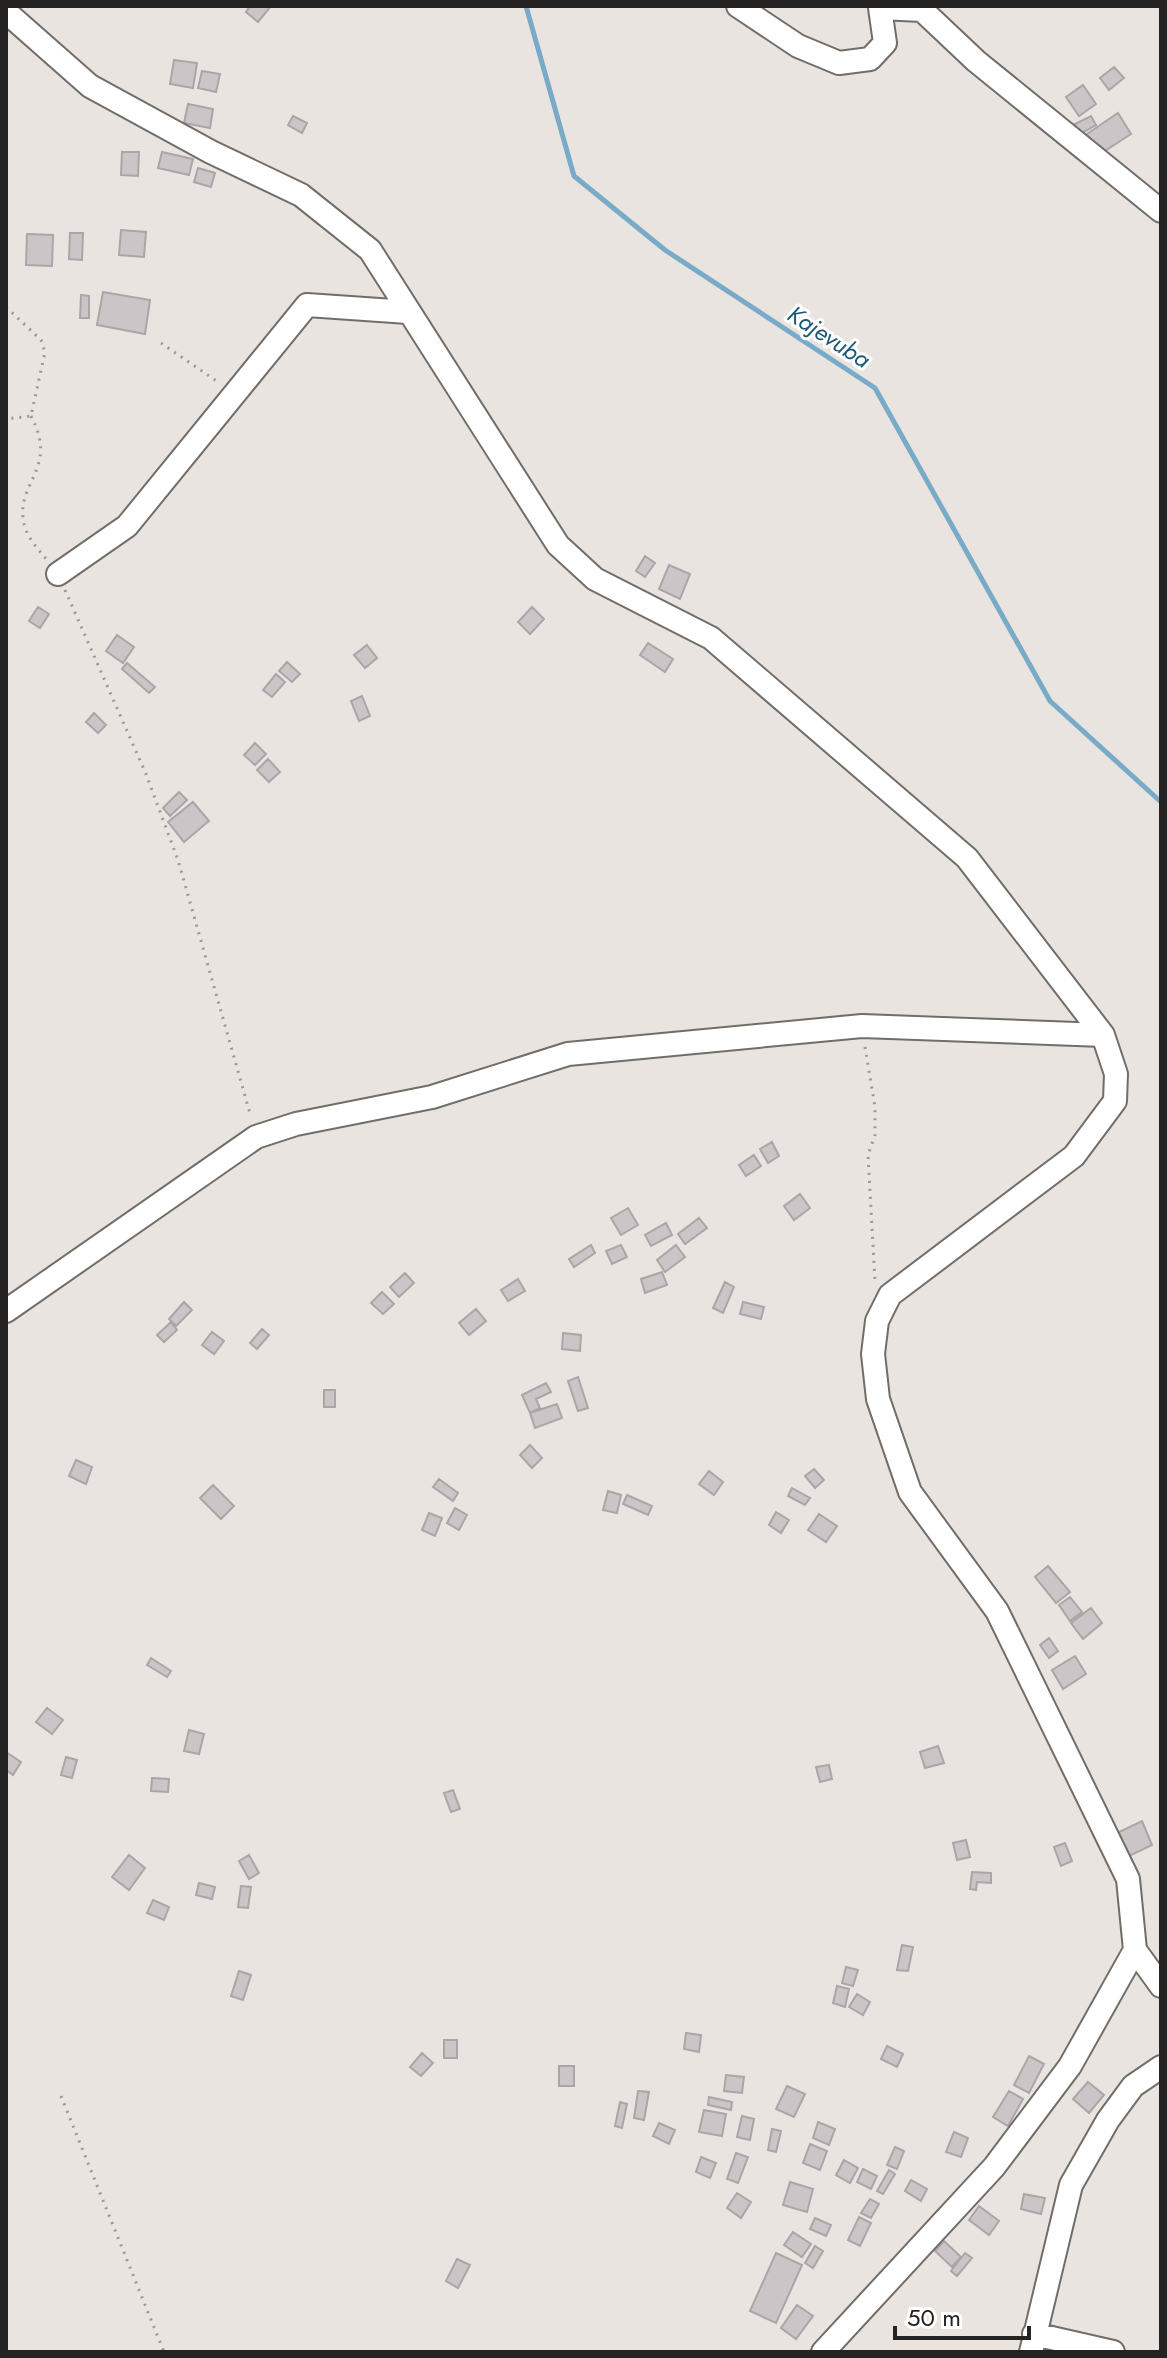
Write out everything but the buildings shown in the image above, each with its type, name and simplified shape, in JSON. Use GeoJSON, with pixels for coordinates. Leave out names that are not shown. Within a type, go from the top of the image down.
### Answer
{"type":"FeatureCollection","features":[{"type":"Feature","properties":{"kind":"street"},"geometry":{"type":"LineString","coordinates":[[738,6],[798,46],[839,63],[870,59],[885,43],[880,7],[922,10],[976,61],[1161,211]]}},
{"type":"Feature","properties":{"kind":"street"},"geometry":{"type":"LineString","coordinates":[[6,12],[90,86],[211,152],[301,195],[370,250],[558,545],[595,579],[711,638],[967,858],[1103,1035],[1116,1074],[1115,1101],[1074,1156],[890,1295],[877,1321],[873,1354],[878,1399],[910,1492],[988,1597],[1004,1625],[1128,1879],[1135,1950],[1161,1986]]}},
{"type":"Feature","properties":{"kind":"street"},"geometry":{"type":"LineString","coordinates":[[58,574],[127,526],[307,305],[408,312]]}},
{"type":"Feature","properties":{"kind":"street"},"geometry":{"type":"LineString","coordinates":[[6,1311],[256,1137],[296,1124],[432,1097],[568,1054],[862,1026],[1103,1035]]}},
{"type":"Feature","properties":{"kind":"street"},"geometry":{"type":"LineString","coordinates":[[823,2352],[994,2167],[1070,2066],[1135,1950]]}},
{"type":"Feature","properties":{"kind":"street"},"geometry":{"type":"LineString","coordinates":[[1113,2352],[1032,2343],[1071,2185],[1102,2130],[1133,2086],[1161,2067]]}},
{"type":"Feature","properties":{"kind":"path"},"geometry":{"type":"LineString","coordinates":[[6,307],[41,340],[45,352],[31,416],[40,432],[40,457],[22,516],[29,538],[58,574],[146,774],[178,860],[256,1137]]}},
{"type":"Feature","properties":{"kind":"path"},"geometry":{"type":"LineString","coordinates":[[161,343],[234,394]]}},
{"type":"Feature","properties":{"kind":"path"},"geometry":{"type":"LineString","coordinates":[[6,419],[31,416]]}},
{"type":"Feature","properties":{"kind":"path"},"geometry":{"type":"LineString","coordinates":[[862,1026],[875,1107],[875,1135],[868,1155],[877,1321]]}},
{"type":"Feature","properties":{"kind":"path"},"geometry":{"type":"LineString","coordinates":[[61,2096],[164,2352]]}},
{"type":"Feature","properties":{"kind":"waterway","name":"Kajevuba"},"geometry":{"type":"LineString","coordinates":[[526,6],[574,176],[665,250],[875,388],[1050,701],[1161,802]]}}]}
